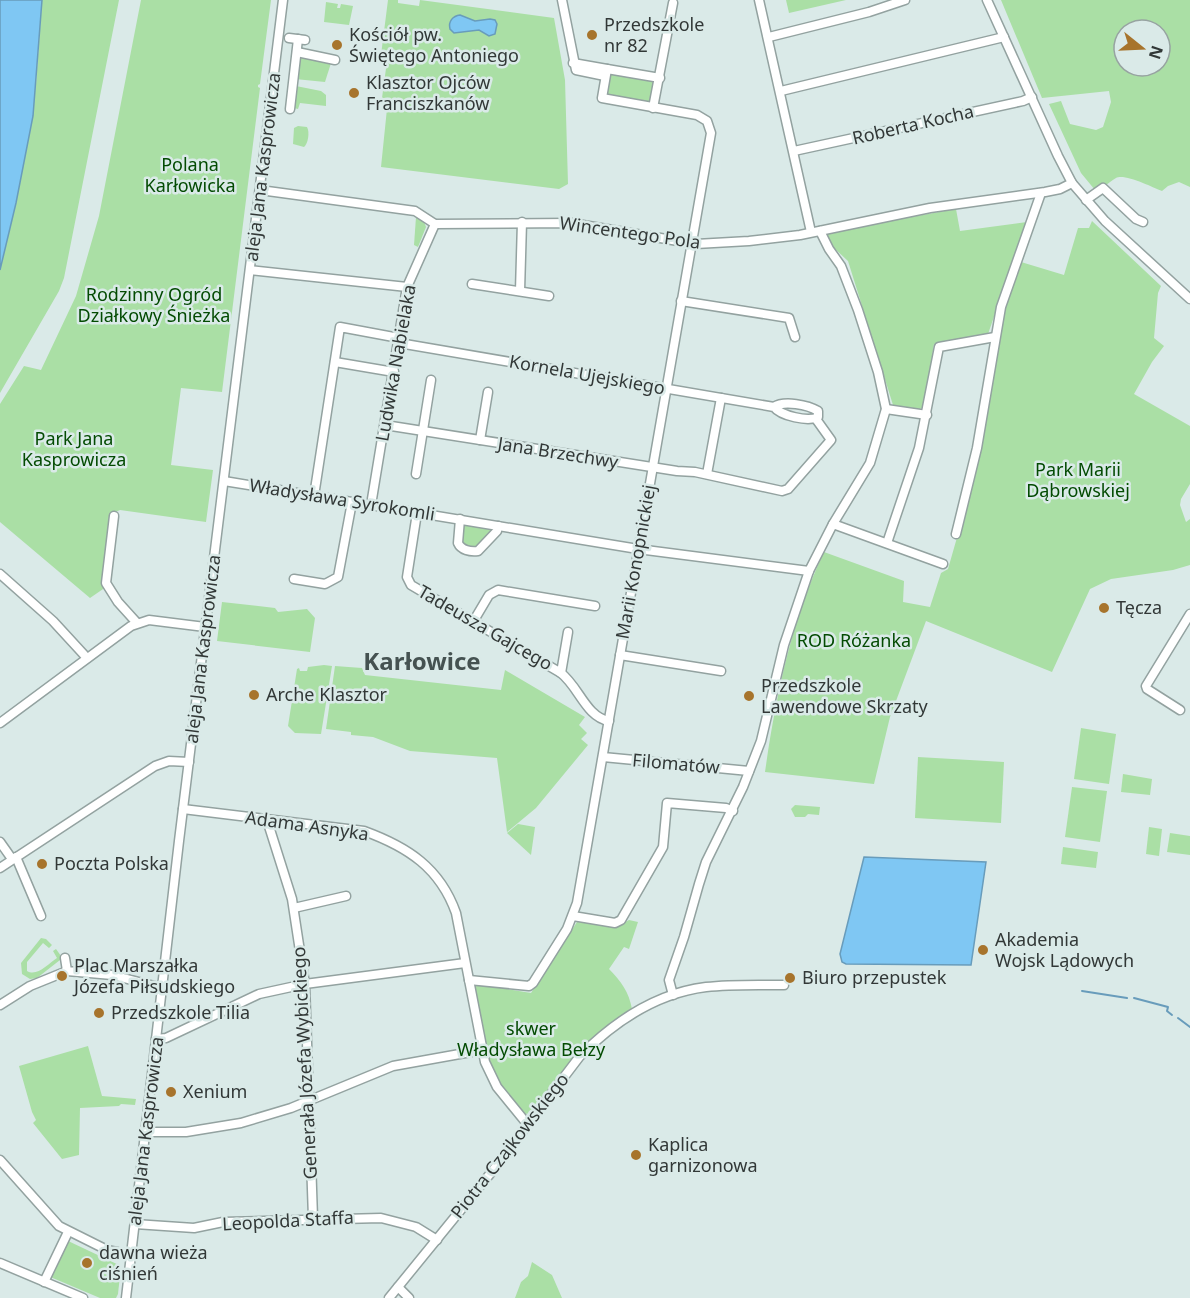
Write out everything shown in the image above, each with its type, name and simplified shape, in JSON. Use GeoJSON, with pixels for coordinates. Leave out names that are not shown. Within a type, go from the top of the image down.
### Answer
{"type":"FeatureCollection","features":[{"type":"Feature","properties":{"kind":"street","name":"aleja Jana Kasprowicza"},"geometry":{"type":"LineString","coordinates":[[126,1298],[183,809],[283,0]]}},
{"type":"Feature","properties":{"kind":"street"},"geometry":{"type":"LineString","coordinates":[[562,0],[573,63],[606,72],[660,78]]}},
{"type":"Feature","properties":{"kind":"street"},"geometry":{"type":"LineString","coordinates":[[673,995],[669,980],[706,862],[733,811],[761,741],[784,645],[809,571],[833,524],[870,463],[886,409],[878,372],[841,266],[816,231],[794,151],[759,0]]}},
{"type":"Feature","properties":{"kind":"street"},"geometry":{"type":"LineString","coordinates":[[769,37],[869,12],[905,0]]}},
{"type":"Feature","properties":{"kind":"street"},"geometry":{"type":"LineString","coordinates":[[987,0],[1072,183],[1113,229],[1190,299]]}},
{"type":"Feature","properties":{"kind":"street"},"geometry":{"type":"LineString","coordinates":[[606,72],[602,98],[653,108],[673,3]]}},
{"type":"Feature","properties":{"kind":"street"},"geometry":{"type":"LineString","coordinates":[[781,91],[1004,37]]}},
{"type":"Feature","properties":{"kind":"street"},"geometry":{"type":"LineString","coordinates":[[290,110],[297,39]]}},
{"type":"Feature","properties":{"kind":"street"},"geometry":{"type":"LineString","coordinates":[[297,52],[335,60]]}},
{"type":"Feature","properties":{"kind":"street","name":"Roberta Kocha"},"geometry":{"type":"LineString","coordinates":[[794,151],[1023,101],[1032,97]]}},
{"type":"Feature","properties":{"kind":"street","name":"Marii Konopnickiej"},"geometry":{"type":"LineString","coordinates":[[469,980],[529,986],[573,916],[577,903],[711,133],[707,121],[697,115],[653,108]]}},
{"type":"Feature","properties":{"kind":"street","name":"Wincentego Pola"},"geometry":{"type":"LineString","coordinates":[[260,190],[415,211],[435,224],[522,222],[582,224],[691,243],[749,241],[816,231],[930,208],[1041,193],[1060,189],[1072,183]]}},
{"type":"Feature","properties":{"kind":"street"},"geometry":{"type":"LineString","coordinates":[[1086,200],[1103,188],[1136,219],[1143,222]]}},
{"type":"Feature","properties":{"kind":"street"},"geometry":{"type":"LineString","coordinates":[[956,534],[977,448],[1004,296],[1041,193]]}},
{"type":"Feature","properties":{"kind":"street"},"geometry":{"type":"LineString","coordinates":[[520,291],[522,222]]}},
{"type":"Feature","properties":{"kind":"street","name":"Ludwika Nabielaka"},"geometry":{"type":"LineString","coordinates":[[371,505],[407,287],[435,224]]}},
{"type":"Feature","properties":{"kind":"street"},"geometry":{"type":"LineString","coordinates":[[250,270],[407,287]]}},
{"type":"Feature","properties":{"kind":"street"},"geometry":{"type":"LineString","coordinates":[[472,284],[549,296]]}},
{"type":"Feature","properties":{"kind":"street"},"geometry":{"type":"LineString","coordinates":[[681,301],[789,318],[795,337]]}},
{"type":"Feature","properties":{"kind":"street","name":"Kornela Ujejskiego"},"geometry":{"type":"LineString","coordinates":[[335,362],[340,327],[399,341],[666,389],[774,407],[783,403],[814,408],[818,411],[816,419]]}},
{"type":"Feature","properties":{"kind":"street"},"geometry":{"type":"LineString","coordinates":[[887,543],[919,448],[939,347],[995,337]]}},
{"type":"Feature","properties":{"kind":"street"},"geometry":{"type":"LineString","coordinates":[[314,496],[335,362],[394,372]]}},
{"type":"Feature","properties":{"kind":"street"},"geometry":{"type":"LineString","coordinates":[[416,474],[431,380]]}},
{"type":"Feature","properties":{"kind":"street","name":"Jana Brzechwy"},"geometry":{"type":"LineString","coordinates":[[480,440],[488,392]]}},
{"type":"Feature","properties":{"kind":"street"},"geometry":{"type":"LineString","coordinates":[[707,474],[721,398]]}},
{"type":"Feature","properties":{"kind":"street"},"geometry":{"type":"LineString","coordinates":[[886,409],[927,415]]}},
{"type":"Feature","properties":{"kind":"street","name":"Jana Brzechwy"},"geometry":{"type":"LineString","coordinates":[[385,424],[652,468],[707,474],[785,491],[831,440],[816,419]]}},
{"type":"Feature","properties":{"kind":"street","name":"Władysława Syrokomli"},"geometry":{"type":"LineString","coordinates":[[224,481],[638,549],[809,571]]}},
{"type":"Feature","properties":{"kind":"street"},"geometry":{"type":"LineString","coordinates":[[294,579],[325,584],[338,577],[352,502]]}},
{"type":"Feature","properties":{"kind":"street","name":"Tadeusza Gajcego"},"geometry":{"type":"LineString","coordinates":[[417,513],[407,577],[411,585],[561,673],[575,687],[594,716],[609,721]]}},
{"type":"Feature","properties":{"kind":"street"},"geometry":{"type":"LineString","coordinates":[[114,516],[106,583],[118,602],[137,623]]}},
{"type":"Feature","properties":{"kind":"street","name":"Władysława Syrokomli"},"geometry":{"type":"LineString","coordinates":[[460,519],[458,543],[462,549],[472,551],[478,551],[498,526]]}},
{"type":"Feature","properties":{"kind":"street"},"geometry":{"type":"LineString","coordinates":[[833,524],[943,564]]}},
{"type":"Feature","properties":{"kind":"street"},"geometry":{"type":"LineString","coordinates":[[0,574],[53,621],[87,658]]}},
{"type":"Feature","properties":{"kind":"street"},"geometry":{"type":"LineString","coordinates":[[473,622],[489,595],[498,590],[595,606]]}},
{"type":"Feature","properties":{"kind":"street"},"geometry":{"type":"LineString","coordinates":[[1180,710],[1146,690],[1146,686],[1190,614]]}},
{"type":"Feature","properties":{"kind":"street"},"geometry":{"type":"LineString","coordinates":[[0,723],[137,623],[149,620],[206,627]]}},
{"type":"Feature","properties":{"kind":"street","name":"Tadeusza Gajcego"},"geometry":{"type":"LineString","coordinates":[[561,673],[568,632]]}},
{"type":"Feature","properties":{"kind":"street"},"geometry":{"type":"LineString","coordinates":[[620,655],[721,671]]}},
{"type":"Feature","properties":{"kind":"street","name":"Filomatów"},"geometry":{"type":"LineString","coordinates":[[603,757],[749,771]]}},
{"type":"Feature","properties":{"kind":"street"},"geometry":{"type":"LineString","coordinates":[[0,868],[155,766],[169,761],[189,762]]}},
{"type":"Feature","properties":{"kind":"street"},"geometry":{"type":"LineString","coordinates":[[573,916],[615,922],[621,920],[663,847],[667,802],[726,808],[733,811]]}},
{"type":"Feature","properties":{"kind":"street","name":"Adama Asnyka"},"geometry":{"type":"LineString","coordinates":[[183,809],[364,831],[389,840],[405,849],[436,877],[450,896],[456,913],[485,1062],[497,1087],[528,1125]]}},
{"type":"Feature","properties":{"kind":"street","name":"Generała Józefa Wybickiego"},"geometry":{"type":"LineString","coordinates":[[267,820],[284,868],[294,908],[305,984],[311,1100],[308,1113],[313,1218]]}},
{"type":"Feature","properties":{"kind":"street"},"geometry":{"type":"LineString","coordinates":[[0,842],[21,865],[40,916]]}},
{"type":"Feature","properties":{"kind":"street"},"geometry":{"type":"LineString","coordinates":[[294,908],[346,896]]}},
{"type":"Feature","properties":{"kind":"street"},"geometry":{"type":"LineString","coordinates":[[65,958],[67,970]]}},
{"type":"Feature","properties":{"kind":"street"},"geometry":{"type":"LineString","coordinates":[[156,1039],[166,1038],[259,994],[305,984],[465,963]]}},
{"type":"Feature","properties":{"kind":"street"},"geometry":{"type":"LineString","coordinates":[[0,1005],[30,986],[67,970],[112,975],[162,988]]}},
{"type":"Feature","properties":{"kind":"street","name":"Piotra Czajkowskiego"},"geometry":{"type":"LineString","coordinates":[[389,1298],[528,1125],[580,1056],[596,1040],[643,1007],[673,995],[716,986],[784,985]]}},
{"type":"Feature","properties":{"kind":"street"},"geometry":{"type":"LineString","coordinates":[[145,1131],[186,1132],[214,1129],[270,1115],[393,1066],[482,1050]]}},
{"type":"Feature","properties":{"kind":"street"},"geometry":{"type":"LineString","coordinates":[[0,1160],[54,1222],[68,1232],[107,1250],[131,1255]]}},
{"type":"Feature","properties":{"kind":"street","name":"Leopolda Staffa"},"geometry":{"type":"LineString","coordinates":[[135,1224],[195,1228],[223,1222],[381,1218],[416,1227],[437,1240]]}},
{"type":"Feature","properties":{"kind":"street"},"geometry":{"type":"LineString","coordinates":[[44,1282],[68,1232]]}},
{"type":"Feature","properties":{"kind":"street"},"geometry":{"type":"LineString","coordinates":[[0,1263],[70,1296],[83,1298]]}},
{"type":"Feature","properties":{"kind":"street"},"geometry":{"type":"LineString","coordinates":[[398,1287],[409,1298]]}},
{"type":"Feature","properties":{"kind":"green space"},"geometry":{"type":"Polygon","coordinates":[[[42,0],[119,0],[64,278],[59,291],[0,393],[0,270],[16,203],[36,84],[42,0]]]}},
{"type":"Feature","properties":{"kind":"green space"},"geometry":{"type":"Polygon","coordinates":[[[141,0],[271,0],[260,84],[258,85],[260,88],[222,392],[181,388],[171,465],[213,470],[206,522],[120,510],[111,514],[106,587],[90,598],[0,522],[0,404],[24,366],[41,370],[76,296],[99,216],[141,0]]]}},
{"type":"Feature","properties":{"kind":"green space"},"geometry":{"type":"Polygon","coordinates":[[[388,0],[398,0],[398,3],[419,6],[420,0],[554,18],[565,80],[568,184],[559,189],[381,167],[388,99],[382,98],[387,61],[381,55],[388,0]]]}},
{"type":"Feature","properties":{"kind":"green space"},"geometry":{"type":"Polygon","coordinates":[[[786,0],[846,0],[789,13],[786,0]]]}},
{"type":"Feature","properties":{"kind":"green space"},"geometry":{"type":"Polygon","coordinates":[[[1001,0],[1190,0],[1190,187],[1179,182],[1162,191],[1138,181],[1120,177],[1095,190],[1081,173],[1049,104],[1061,101],[1070,124],[1096,130],[1103,127],[1111,102],[1109,91],[1042,98],[1001,0]]]}},
{"type":"Feature","properties":{"kind":"green space"},"geometry":{"type":"Polygon","coordinates":[[[326,2],[338,4],[337,8],[340,8],[341,4],[353,6],[349,25],[324,22],[326,2]]]}},
{"type":"Feature","properties":{"kind":"green space"},"geometry":{"type":"Polygon","coordinates":[[[298,55],[331,63],[325,82],[295,79],[298,55]]]}},
{"type":"Feature","properties":{"kind":"green space"},"geometry":{"type":"Polygon","coordinates":[[[614,72],[653,80],[651,103],[607,95],[609,74],[614,72]]]}},
{"type":"Feature","properties":{"kind":"green space"},"geometry":{"type":"Polygon","coordinates":[[[296,86],[321,91],[326,95],[326,106],[300,103],[298,109],[294,108],[296,86]]]}},
{"type":"Feature","properties":{"kind":"green space"},"geometry":{"type":"Polygon","coordinates":[[[298,126],[308,129],[304,147],[293,144],[294,128],[298,126]]]}},
{"type":"Feature","properties":{"kind":"green space"},"geometry":{"type":"Polygon","coordinates":[[[956,209],[960,231],[1027,222],[988,334],[934,344],[924,406],[920,409],[893,405],[848,261],[834,248],[827,232],[956,209]]]}},
{"type":"Feature","properties":{"kind":"green space"},"geometry":{"type":"Polygon","coordinates":[[[416,217],[424,222],[426,227],[418,247],[414,245],[416,217]]]}},
{"type":"Feature","properties":{"kind":"green space","name":"Park Marii Dąbrowskiej"},"geometry":{"type":"Polygon","coordinates":[[[1092,221],[1161,286],[1158,293],[1154,338],[1164,346],[1134,394],[1190,426],[1190,484],[1180,505],[1186,522],[1190,519],[1190,565],[1173,570],[1111,579],[1090,589],[1052,672],[926,621],[890,717],[874,784],[765,772],[786,659],[802,605],[824,552],[904,581],[903,602],[930,607],[941,573],[948,569],[960,527],[1003,311],[1021,262],[1064,275],[1078,228],[1089,228],[1092,221]]]}},
{"type":"Feature","properties":{"kind":"green space"},"geometry":{"type":"Polygon","coordinates":[[[464,525],[491,529],[492,532],[477,546],[465,546],[462,539],[464,525]]]}},
{"type":"Feature","properties":{"kind":"green space"},"geometry":{"type":"Polygon","coordinates":[[[222,602],[275,608],[278,612],[307,609],[315,618],[310,652],[217,641],[222,602]]]}},
{"type":"Feature","properties":{"kind":"green space"},"geometry":{"type":"Polygon","coordinates":[[[332,666],[321,734],[295,733],[288,726],[297,669],[307,671],[308,667],[332,666]]]}},
{"type":"Feature","properties":{"kind":"green space"},"geometry":{"type":"Polygon","coordinates":[[[335,666],[362,668],[365,675],[501,690],[505,670],[585,717],[579,725],[587,733],[581,739],[588,745],[536,808],[507,832],[497,758],[410,751],[373,737],[326,729],[335,666]]]}},
{"type":"Feature","properties":{"kind":"green space"},"geometry":{"type":"Polygon","coordinates":[[[1081,728],[1116,734],[1109,784],[1074,779],[1081,728]]]}},
{"type":"Feature","properties":{"kind":"green space"},"geometry":{"type":"Polygon","coordinates":[[[918,757],[1004,762],[1001,823],[915,818],[918,757]]]}},
{"type":"Feature","properties":{"kind":"green space"},"geometry":{"type":"Polygon","coordinates":[[[1123,774],[1152,779],[1150,795],[1121,792],[1123,774]]]}},
{"type":"Feature","properties":{"kind":"green space"},"geometry":{"type":"Polygon","coordinates":[[[1072,787],[1107,791],[1100,842],[1065,837],[1072,787]]]}},
{"type":"Feature","properties":{"kind":"green space"},"geometry":{"type":"Polygon","coordinates":[[[795,805],[820,807],[819,815],[808,814],[805,817],[795,817],[791,809],[795,805]]]}},
{"type":"Feature","properties":{"kind":"green space"},"geometry":{"type":"Polygon","coordinates":[[[518,824],[535,827],[531,855],[507,833],[518,824]]]}},
{"type":"Feature","properties":{"kind":"green space"},"geometry":{"type":"Polygon","coordinates":[[[1149,827],[1162,829],[1159,856],[1146,854],[1149,827]]]}},
{"type":"Feature","properties":{"kind":"green space"},"geometry":{"type":"Polygon","coordinates":[[[1170,833],[1190,836],[1190,855],[1167,852],[1170,833]]]}},
{"type":"Feature","properties":{"kind":"green space"},"geometry":{"type":"Polygon","coordinates":[[[1063,847],[1098,852],[1096,868],[1061,864],[1063,847]]]}},
{"type":"Feature","properties":{"kind":"green space","name":"skwer Władysława Bełzy"},"geometry":{"type":"Polygon","coordinates":[[[629,920],[638,922],[629,949],[624,947],[609,969],[624,987],[632,1009],[608,1026],[533,1113],[525,1114],[502,1086],[488,1056],[474,989],[476,984],[531,993],[577,922],[618,926],[629,920]]]}},
{"type":"Feature","properties":{"kind":"green space"},"geometry":{"type":"Polygon","coordinates":[[[41,938],[46,939],[52,945],[49,948],[43,943],[27,962],[27,971],[39,971],[57,958],[53,951],[56,949],[61,956],[60,960],[37,978],[30,979],[22,974],[21,963],[41,938]]]}},
{"type":"Feature","properties":{"kind":"green space"},"geometry":{"type":"Polygon","coordinates":[[[88,1046],[102,1096],[136,1099],[135,1105],[80,1108],[79,1155],[62,1159],[33,1123],[36,1120],[19,1066],[88,1046]]]}},
{"type":"Feature","properties":{"kind":"green space"},"geometry":{"type":"Polygon","coordinates":[[[66,1240],[121,1266],[116,1298],[100,1298],[48,1276],[66,1240]]]}},
{"type":"Feature","properties":{"kind":"green space"},"geometry":{"type":"Polygon","coordinates":[[[532,1262],[552,1275],[562,1298],[515,1298],[521,1282],[528,1276],[532,1262]]]}},
{"type":"Feature","properties":{"kind":"water"},"geometry":{"type":"Polygon","coordinates":[[[0,0],[42,0],[33,116],[0,270],[0,0]]]}},
{"type":"Feature","properties":{"kind":"water"},"geometry":{"type":"Polygon","coordinates":[[[460,15],[475,21],[495,20],[497,24],[495,34],[489,36],[479,30],[454,33],[450,29],[450,21],[460,15]]]}},
{"type":"Feature","properties":{"kind":"water"},"geometry":{"type":"Polygon","coordinates":[[[864,857],[986,862],[971,965],[846,964],[842,962],[840,954],[864,857]]]}},
{"type":"Feature","properties":{"kind":"waterway"},"geometry":{"type":"LineString","coordinates":[[1082,991],[1127,998]]}},
{"type":"Feature","properties":{"kind":"waterway"},"geometry":{"type":"LineString","coordinates":[[1134,998],[1168,1007],[1167,1011],[1172,1015]]}},
{"type":"Feature","properties":{"kind":"waterway"},"geometry":{"type":"LineString","coordinates":[[1178,1018],[1190,1027]]}},
{"type":"Feature","properties":{"kind":"place","name":"Przedszkole nr 82"},"geometry":{"type":"Point","coordinates":[592,35]}},
{"type":"Feature","properties":{"kind":"place","name":"Kościół pw. Świętego Antoniego"},"geometry":{"type":"Point","coordinates":[337,45]}},
{"type":"Feature","properties":{"kind":"place","name":"Klasztor Ojców Franciszkanów"},"geometry":{"type":"Point","coordinates":[354,93]}},
{"type":"Feature","properties":{"kind":"place","name":"Tęcza"},"geometry":{"type":"Point","coordinates":[1104,608]}},
{"type":"Feature","properties":{"kind":"place","name":"Arche Klasztor"},"geometry":{"type":"Point","coordinates":[254,695]}},
{"type":"Feature","properties":{"kind":"place","name":"Przedszkole Lawendowe Skrzaty"},"geometry":{"type":"Point","coordinates":[749,696]}},
{"type":"Feature","properties":{"kind":"place","name":"Poczta Polska"},"geometry":{"type":"Point","coordinates":[42,864]}},
{"type":"Feature","properties":{"kind":"place","name":"Akademia Wojsk Lądowych"},"geometry":{"type":"Point","coordinates":[983,950]}},
{"type":"Feature","properties":{"kind":"place","name":"Plac Marszałka Józefa Piłsudskiego"},"geometry":{"type":"Point","coordinates":[62,976]}},
{"type":"Feature","properties":{"kind":"place","name":"Biuro przepustek"},"geometry":{"type":"Point","coordinates":[790,978]}},
{"type":"Feature","properties":{"kind":"place","name":"Przedszkole Tilia"},"geometry":{"type":"Point","coordinates":[99,1013]}},
{"type":"Feature","properties":{"kind":"place","name":"Xenium"},"geometry":{"type":"Point","coordinates":[171,1092]}},
{"type":"Feature","properties":{"kind":"place","name":"Kaplica garnizonowa"},"geometry":{"type":"Point","coordinates":[636,1155]}},
{"type":"Feature","properties":{"kind":"place","name":"dawna wieża ciśnień"},"geometry":{"type":"Point","coordinates":[87,1263]}},
{"type":"Feature","properties":{"kind":"district","name":"Karłowice"},"geometry":{"type":"Point","coordinates":[422,662]}},
{"type":"Feature","properties":{"kind":"park label","name":"Polana Karłowicka"},"geometry":{"type":"Point","coordinates":[190,175]}},
{"type":"Feature","properties":{"kind":"park label","name":"Rodzinny Ogród Działkowy Śnieżka"},"geometry":{"type":"Point","coordinates":[154,305]}},
{"type":"Feature","properties":{"kind":"park label","name":"Park Jana Kasprowicza"},"geometry":{"type":"Point","coordinates":[74,449]}},
{"type":"Feature","properties":{"kind":"park label","name":"ROD Różanka"},"geometry":{"type":"Point","coordinates":[854,641]}}]}
